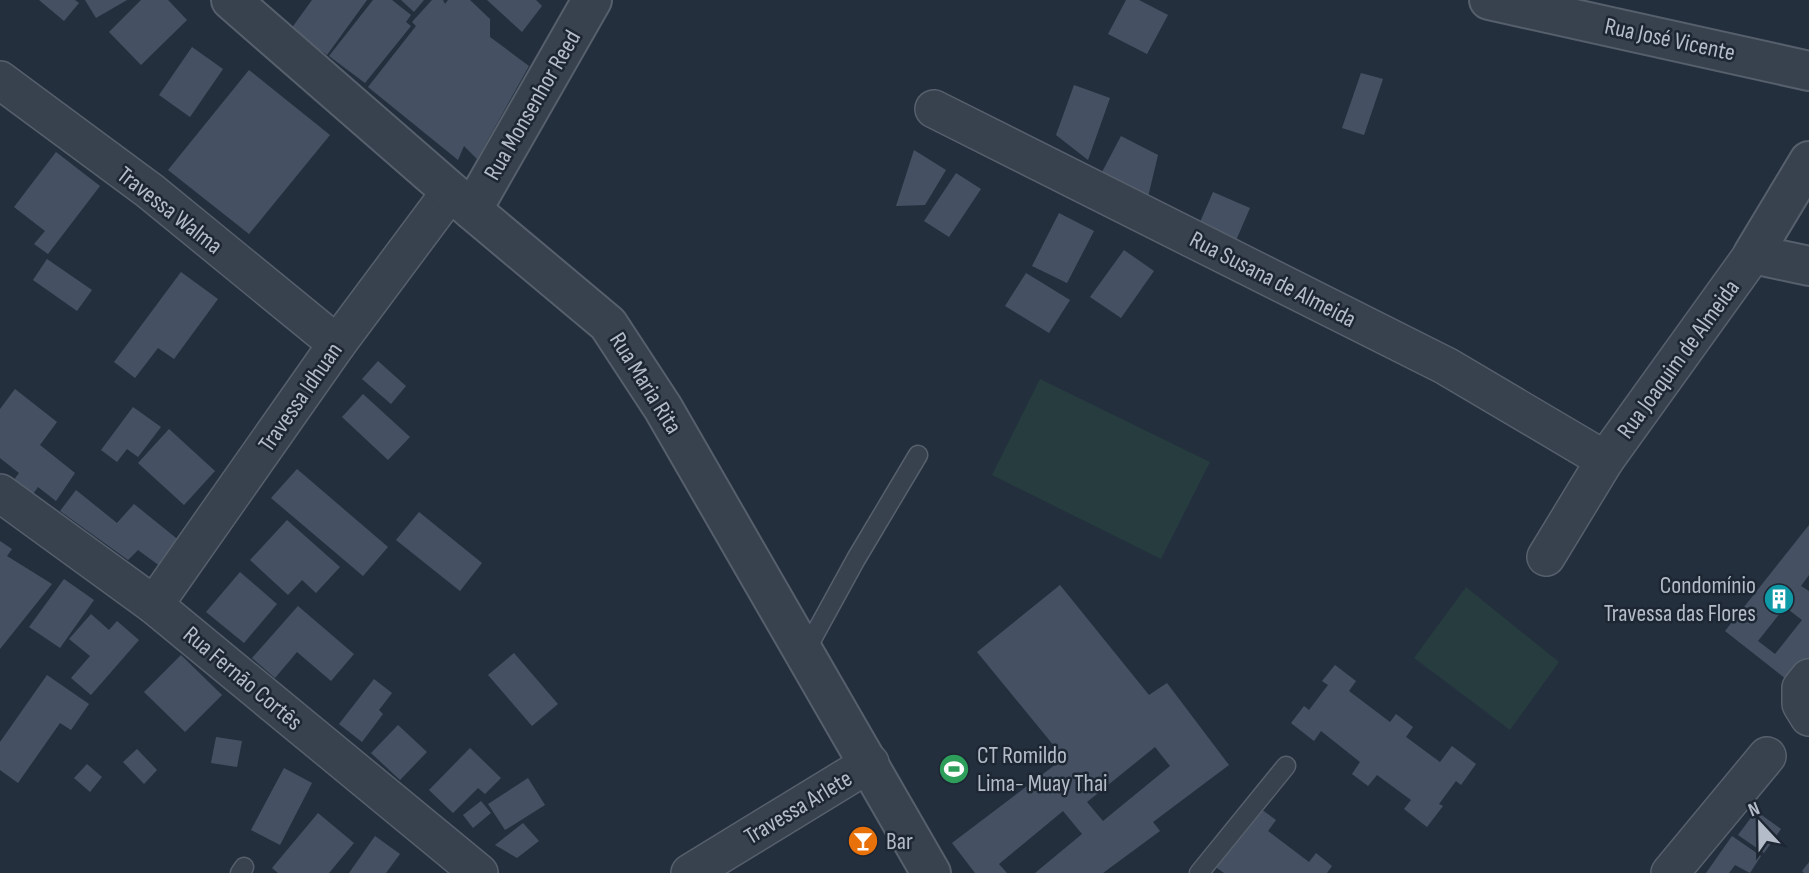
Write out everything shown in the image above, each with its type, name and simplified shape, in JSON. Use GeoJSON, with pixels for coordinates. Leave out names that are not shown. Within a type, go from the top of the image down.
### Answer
{"type":"FeatureCollection","features":[{"type":"Feature","properties":{"kind":"street","name":"Rua Maria Rita"},"geometry":{"type":"LineString","coordinates":[[231,0],[461,201],[608,324],[663,408],[931,873]]}},
{"type":"Feature","properties":{"kind":"street","name":"Rua Monsenhor Reed"},"geometry":{"type":"LineString","coordinates":[[461,201],[592,0]]}},
{"type":"Feature","properties":{"kind":"street","name":"Rua José Vicente"},"geometry":{"type":"LineString","coordinates":[[1489,0],[1809,71]]}},
{"type":"Feature","properties":{"kind":"street","name":"Travessa Walma"},"geometry":{"type":"LineString","coordinates":[[0,80],[150,191],[337,344]]}},
{"type":"Feature","properties":{"kind":"street","name":"Rua Susana de Almeida"},"geometry":{"type":"LineString","coordinates":[[934,109],[1446,366],[1605,460]]}},
{"type":"Feature","properties":{"kind":"street","name":"Rua Joaquim de Almeida"},"geometry":{"type":"LineString","coordinates":[[1546,556],[1605,460],[1753,254],[1809,161]]}},
{"type":"Feature","properties":{"kind":"street","name":"Travessa Idhuan"},"geometry":{"type":"LineString","coordinates":[[154,605],[337,344],[461,201]]}},
{"type":"Feature","properties":{"kind":"street"},"geometry":{"type":"LineString","coordinates":[[1753,254],[1809,266]]}},
{"type":"Feature","properties":{"kind":"street","name":"Rua Fernão Cortês"},"geometry":{"type":"LineString","coordinates":[[0,493],[154,605],[479,873]]}},
{"type":"Feature","properties":{"kind":"street"},"geometry":{"type":"LineString","coordinates":[[1809,678],[1801,688],[1801,704],[1809,717]]}},
{"type":"Feature","properties":{"kind":"street"},"geometry":{"type":"LineString","coordinates":[[1670,873],[1767,756]]}},
{"type":"Feature","properties":{"kind":"street","name":"Travessa Arlete"},"geometry":{"type":"LineString","coordinates":[[690,873],[870,763]]}},
{"type":"Feature","properties":{"kind":"lane"},"geometry":{"type":"LineString","coordinates":[[805,652],[918,455]]}},
{"type":"Feature","properties":{"kind":"lane"},"geometry":{"type":"LineString","coordinates":[[1199,873],[1286,766]]}},
{"type":"Feature","properties":{"kind":"green space"},"geometry":{"type":"Polygon","coordinates":[[[1040,379],[1210,462],[1161,559],[992,475],[1040,379]]]}},
{"type":"Feature","properties":{"kind":"green space"},"geometry":{"type":"Polygon","coordinates":[[[1466,587],[1559,662],[1510,730],[1414,658],[1466,587]]]}},
{"type":"Feature","properties":{"kind":"building"},"geometry":{"type":"Polygon","coordinates":[[[39,0],[75,0],[79,3],[64,21],[39,0]]]}},
{"type":"Feature","properties":{"kind":"building"},"geometry":{"type":"Polygon","coordinates":[[[85,0],[127,0],[96,18],[85,0]]]}},
{"type":"Feature","properties":{"kind":"building"},"geometry":{"type":"Polygon","coordinates":[[[141,0],[168,0],[187,20],[141,65],[109,32],[141,0]]]}},
{"type":"Feature","properties":{"kind":"building"},"geometry":{"type":"Polygon","coordinates":[[[312,0],[367,0],[327,55],[291,29],[312,0]]]}},
{"type":"Feature","properties":{"kind":"building"},"geometry":{"type":"Polygon","coordinates":[[[373,0],[392,0],[411,15],[406,22],[411,26],[365,83],[329,56],[373,0]]]}},
{"type":"Feature","properties":{"kind":"building"},"geometry":{"type":"Polygon","coordinates":[[[401,0],[424,0],[414,12],[401,0]]]}},
{"type":"Feature","properties":{"kind":"building"},"geometry":{"type":"Polygon","coordinates":[[[432,0],[443,0],[445,4],[448,0],[470,0],[490,19],[490,37],[529,66],[477,159],[464,146],[458,160],[368,87],[416,26],[412,22],[432,0]]]}},
{"type":"Feature","properties":{"kind":"building"},"geometry":{"type":"Polygon","coordinates":[[[487,0],[536,0],[542,6],[522,32],[487,0]]]}},
{"type":"Feature","properties":{"kind":"building"},"geometry":{"type":"Polygon","coordinates":[[[1126,0],[1139,0],[1168,15],[1147,54],[1108,34],[1126,0]]]}},
{"type":"Feature","properties":{"kind":"building"},"geometry":{"type":"Polygon","coordinates":[[[192,47],[223,69],[190,117],[159,95],[192,47]]]}},
{"type":"Feature","properties":{"kind":"building"},"geometry":{"type":"Polygon","coordinates":[[[249,70],[330,135],[249,234],[168,170],[249,70]]]}},
{"type":"Feature","properties":{"kind":"building"},"geometry":{"type":"Polygon","coordinates":[[[1361,73],[1383,79],[1364,135],[1342,128],[1361,73]]]}},
{"type":"Feature","properties":{"kind":"building"},"geometry":{"type":"Polygon","coordinates":[[[1074,85],[1110,98],[1088,160],[1056,135],[1074,85]]]}},
{"type":"Feature","properties":{"kind":"building"},"geometry":{"type":"Polygon","coordinates":[[[1121,136],[1158,155],[1148,197],[1102,172],[1121,136]]]}},
{"type":"Feature","properties":{"kind":"building"},"geometry":{"type":"Polygon","coordinates":[[[914,150],[946,170],[925,205],[896,206],[914,150]]]}},
{"type":"Feature","properties":{"kind":"building"},"geometry":{"type":"Polygon","coordinates":[[[56,152],[100,186],[48,254],[34,244],[45,231],[14,207],[56,152]]]}},
{"type":"Feature","properties":{"kind":"building"},"geometry":{"type":"Polygon","coordinates":[[[956,173],[981,189],[949,237],[924,221],[956,173]]]}},
{"type":"Feature","properties":{"kind":"building"},"geometry":{"type":"Polygon","coordinates":[[[1213,192],[1250,208],[1234,245],[1197,229],[1213,192]]]}},
{"type":"Feature","properties":{"kind":"building"},"geometry":{"type":"Polygon","coordinates":[[[1059,213],[1094,231],[1067,283],[1032,266],[1059,213]]]}},
{"type":"Feature","properties":{"kind":"building"},"geometry":{"type":"Polygon","coordinates":[[[1124,250],[1154,271],[1121,318],[1090,297],[1124,250]]]}},
{"type":"Feature","properties":{"kind":"building"},"geometry":{"type":"Polygon","coordinates":[[[47,259],[92,290],[77,311],[33,280],[47,259]]]}},
{"type":"Feature","properties":{"kind":"building"},"geometry":{"type":"Polygon","coordinates":[[[181,272],[218,299],[174,359],[158,348],[135,378],[114,362],[181,272]]]}},
{"type":"Feature","properties":{"kind":"building"},"geometry":{"type":"Polygon","coordinates":[[[1026,273],[1070,300],[1049,333],[1005,306],[1026,273]]]}},
{"type":"Feature","properties":{"kind":"building"},"geometry":{"type":"Polygon","coordinates":[[[378,361],[406,386],[391,404],[362,379],[378,361]]]}},
{"type":"Feature","properties":{"kind":"building"},"geometry":{"type":"Polygon","coordinates":[[[15,389],[57,422],[40,445],[75,473],[56,501],[38,487],[33,494],[13,481],[19,473],[0,458],[0,409],[15,389]]]}},
{"type":"Feature","properties":{"kind":"building"},"geometry":{"type":"Polygon","coordinates":[[[363,394],[410,437],[388,460],[342,417],[363,394]]]}},
{"type":"Feature","properties":{"kind":"building"},"geometry":{"type":"Polygon","coordinates":[[[133,407],[161,427],[138,457],[127,449],[117,462],[101,450],[133,407]]]}},
{"type":"Feature","properties":{"kind":"building"},"geometry":{"type":"Polygon","coordinates":[[[169,429],[215,471],[184,505],[138,463],[169,429]]]}},
{"type":"Feature","properties":{"kind":"building"},"geometry":{"type":"Polygon","coordinates":[[[297,469],[388,547],[363,576],[271,498],[297,469]]]}},
{"type":"Feature","properties":{"kind":"building"},"geometry":{"type":"Polygon","coordinates":[[[76,490],[117,523],[134,504],[186,546],[164,569],[138,550],[128,560],[60,511],[76,490]]]}},
{"type":"Feature","properties":{"kind":"building"},"geometry":{"type":"Polygon","coordinates":[[[419,512],[482,563],[460,591],[396,540],[419,512]]]}},
{"type":"Feature","properties":{"kind":"building"},"geometry":{"type":"Polygon","coordinates":[[[287,520],[340,567],[316,593],[302,580],[288,595],[250,560],[287,520]]]}},
{"type":"Feature","properties":{"kind":"building","name":"Condomínio Travessa das Flores"},"geometry":{"type":"Polygon","coordinates":[[[1809,525],[1809,575],[1801,586],[1809,591],[1809,661],[1791,683],[1725,631],[1809,525]],[[1785,607],[1758,641],[1775,654],[1802,620],[1785,607]]]}},
{"type":"Feature","properties":{"kind":"building"},"geometry":{"type":"Polygon","coordinates":[[[0,541],[12,549],[7,556],[52,584],[0,649],[0,541]]]}},
{"type":"Feature","properties":{"kind":"building"},"geometry":{"type":"Polygon","coordinates":[[[240,572],[277,604],[244,643],[206,612],[240,572]]]}},
{"type":"Feature","properties":{"kind":"building"},"geometry":{"type":"Polygon","coordinates":[[[64,579],[94,600],[60,648],[29,627],[64,579]]]}},
{"type":"Feature","properties":{"kind":"building"},"geometry":{"type":"Polygon","coordinates":[[[1060,585],[1149,695],[1167,683],[1229,765],[1153,822],[1160,831],[1103,873],[1035,873],[1082,834],[1063,811],[999,864],[1007,873],[975,873],[952,843],[1064,758],[977,652],[1060,585]],[[1155,747],[1087,802],[1103,821],[1170,766],[1155,747]]]}},
{"type":"Feature","properties":{"kind":"building"},"geometry":{"type":"Polygon","coordinates":[[[298,606],[354,654],[331,681],[297,652],[275,678],[252,658],[298,606]]]}},
{"type":"Feature","properties":{"kind":"building"},"geometry":{"type":"Polygon","coordinates":[[[91,614],[109,630],[117,621],[139,640],[91,695],[71,678],[90,656],[69,639],[91,614]]]}},
{"type":"Feature","properties":{"kind":"building"},"geometry":{"type":"Polygon","coordinates":[[[514,653],[558,704],[532,726],[488,675],[514,653]]]}},
{"type":"Feature","properties":{"kind":"building"},"geometry":{"type":"Polygon","coordinates":[[[181,655],[222,695],[185,732],[144,692],[181,655]]]}},
{"type":"Feature","properties":{"kind":"building"},"geometry":{"type":"Polygon","coordinates":[[[1335,665],[1356,681],[1349,691],[1390,722],[1396,714],[1413,727],[1406,737],[1440,762],[1452,746],[1476,764],[1461,785],[1456,781],[1439,804],[1443,806],[1427,827],[1404,809],[1411,800],[1377,775],[1368,786],[1352,774],[1360,762],[1321,731],[1314,741],[1291,723],[1304,706],[1309,710],[1328,685],[1322,681],[1335,665]]]}},
{"type":"Feature","properties":{"kind":"building"},"geometry":{"type":"Polygon","coordinates":[[[47,675],[89,704],[71,730],[60,723],[18,783],[0,770],[0,742],[47,675]]]}},
{"type":"Feature","properties":{"kind":"building"},"geometry":{"type":"Polygon","coordinates":[[[374,679],[392,693],[379,710],[383,714],[362,742],[339,724],[374,679]]]}},
{"type":"Feature","properties":{"kind":"building"},"geometry":{"type":"Polygon","coordinates":[[[398,725],[427,752],[400,780],[371,753],[398,725]]]}},
{"type":"Feature","properties":{"kind":"building"},"geometry":{"type":"Polygon","coordinates":[[[216,737],[242,741],[237,767],[211,763],[216,737]]]}},
{"type":"Feature","properties":{"kind":"building"},"geometry":{"type":"Polygon","coordinates":[[[470,748],[501,778],[485,794],[478,788],[453,813],[429,790],[470,748]]]}},
{"type":"Feature","properties":{"kind":"building"},"geometry":{"type":"Polygon","coordinates":[[[137,749],[157,770],[144,784],[123,762],[137,749]]]}},
{"type":"Feature","properties":{"kind":"building"},"geometry":{"type":"Polygon","coordinates":[[[87,764],[102,777],[90,792],[74,778],[87,764]]]}},
{"type":"Feature","properties":{"kind":"building"},"geometry":{"type":"Polygon","coordinates":[[[284,768],[312,783],[280,845],[251,830],[284,768]]]}},
{"type":"Feature","properties":{"kind":"building"},"geometry":{"type":"Polygon","coordinates":[[[528,778],[545,805],[505,830],[488,804],[528,778]]]}},
{"type":"Feature","properties":{"kind":"building"},"geometry":{"type":"Polygon","coordinates":[[[481,801],[491,813],[473,828],[463,815],[481,801]]]}},
{"type":"Feature","properties":{"kind":"building"},"geometry":{"type":"Polygon","coordinates":[[[1254,804],[1276,820],[1268,831],[1309,862],[1316,853],[1332,866],[1327,873],[1224,873],[1210,863],[1254,804]]]}},
{"type":"Feature","properties":{"kind":"building"},"geometry":{"type":"Polygon","coordinates":[[[1756,811],[1781,829],[1764,853],[1738,835],[1756,811]]]}},
{"type":"Feature","properties":{"kind":"building"},"geometry":{"type":"Polygon","coordinates":[[[318,813],[354,843],[329,873],[278,873],[272,868],[318,813]]]}},
{"type":"Feature","properties":{"kind":"building"},"geometry":{"type":"Polygon","coordinates":[[[523,823],[539,841],[517,858],[495,845],[523,823]]]}},
{"type":"Feature","properties":{"kind":"building"},"geometry":{"type":"Polygon","coordinates":[[[375,836],[400,854],[386,873],[349,873],[375,836]]]}},
{"type":"Feature","properties":{"kind":"building"},"geometry":{"type":"Polygon","coordinates":[[[1732,836],[1761,856],[1750,873],[1735,865],[1729,873],[1706,873],[1732,836]]]}},
{"type":"Feature","properties":{"kind":"building"},"geometry":{"type":"Polygon","coordinates":[[[1809,862],[1809,873],[1804,873],[1802,871],[1809,862]]]}},
{"type":"Feature","properties":{"kind":"place","name":"Condomínio Travessa das Flores"},"geometry":{"type":"Point","coordinates":[1779,599]}},
{"type":"Feature","properties":{"kind":"place","name":"CT Romildo Lima- Muay Thai"},"geometry":{"type":"Point","coordinates":[954,769]}},
{"type":"Feature","properties":{"kind":"place","name":"Bar"},"geometry":{"type":"Point","coordinates":[863,841]}}]}
